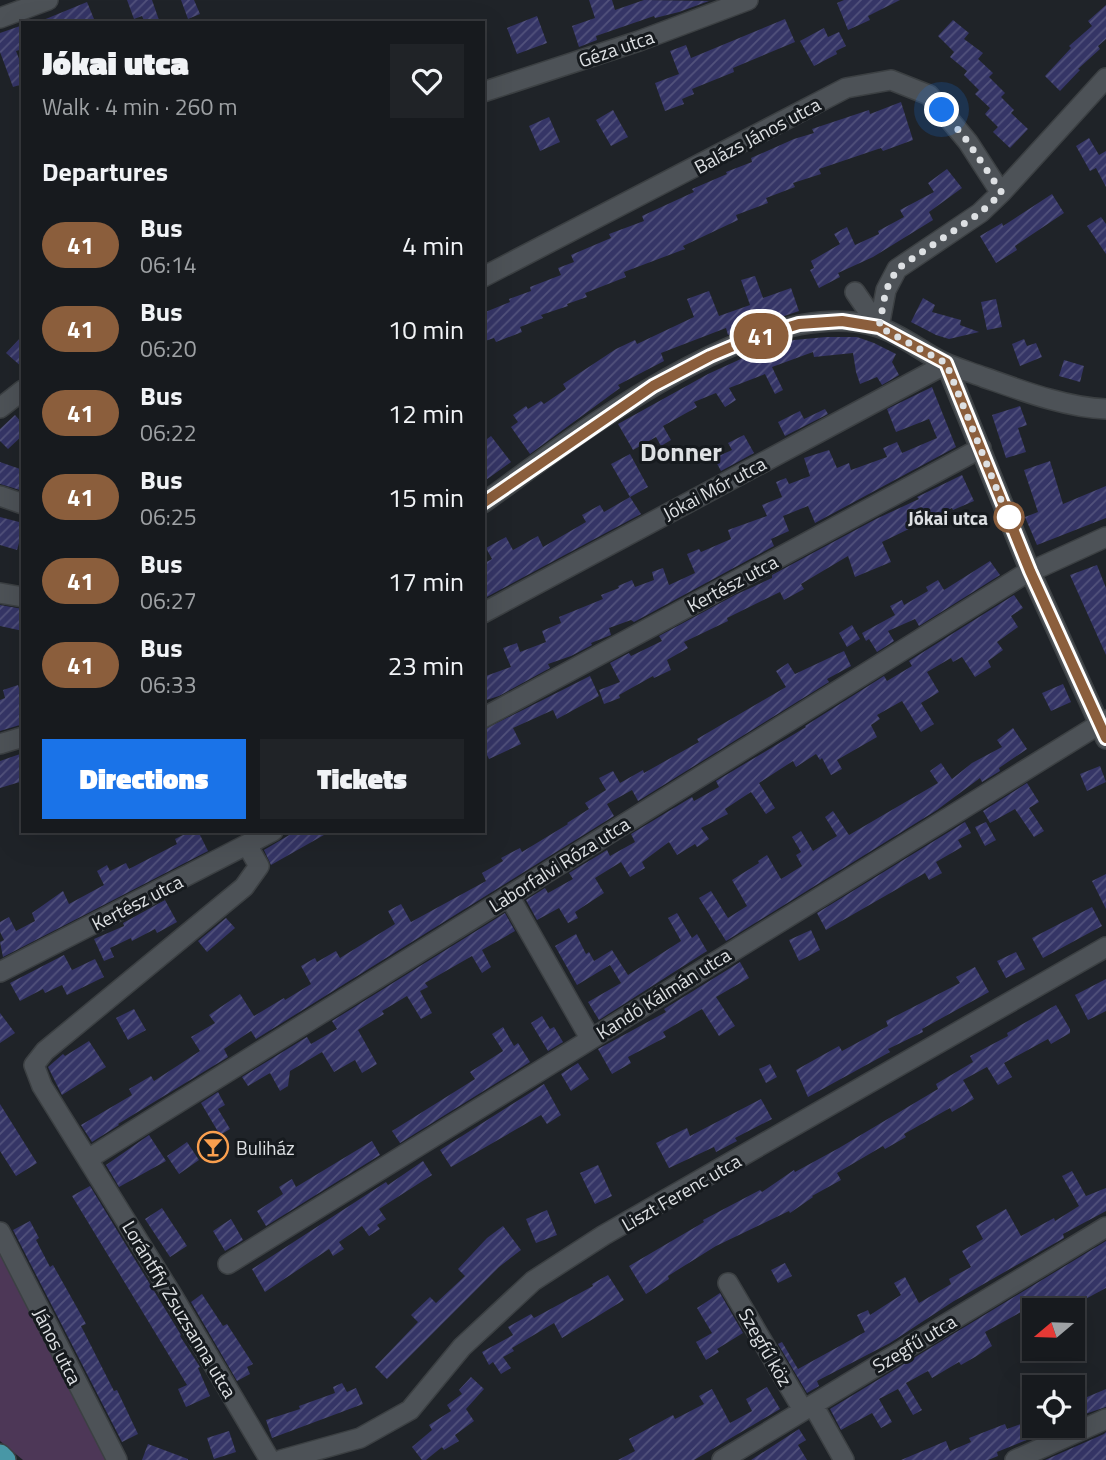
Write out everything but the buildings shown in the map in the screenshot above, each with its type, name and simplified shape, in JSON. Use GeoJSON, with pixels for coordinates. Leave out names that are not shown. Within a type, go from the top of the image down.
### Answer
{"type":"FeatureCollection","features":[{"type":"Feature","properties":{"kind":"main road"},"geometry":{"type":"LineString","coordinates":[[0,1455],[5,1460]]}},
{"type":"Feature","properties":{"kind":"street"},"geometry":{"type":"LineString","coordinates":[[0,18],[48,0]]}},
{"type":"Feature","properties":{"kind":"street","name":"Géza utca"},"geometry":{"type":"LineString","coordinates":[[485,91],[639,41],[748,0]]}},
{"type":"Feature","properties":{"kind":"street"},"geometry":{"type":"LineString","coordinates":[[879,327],[886,290],[897,269],[980,213],[1002,193],[1106,78]]}},
{"type":"Feature","properties":{"kind":"street","name":"Balázs János utca"},"geometry":{"type":"LineString","coordinates":[[485,276],[846,88],[891,80],[929,95],[968,142],[1002,193]]}},
{"type":"Feature","properties":{"kind":"street"},"geometry":{"type":"LineString","coordinates":[[855,292],[879,327]]}},
{"type":"Feature","properties":{"kind":"street"},"geometry":{"type":"LineString","coordinates":[[485,502],[653,386],[710,356],[750,339],[799,324],[842,321],[879,327],[946,363],[1050,398],[1106,409]]}},
{"type":"Feature","properties":{"kind":"street"},"geometry":{"type":"LineString","coordinates":[[946,363],[1030,571],[1104,727]]}},
{"type":"Feature","properties":{"kind":"street","name":"Jókai Mór utca"},"geometry":{"type":"LineString","coordinates":[[485,611],[946,363]]}},
{"type":"Feature","properties":{"kind":"street"},"geometry":{"type":"LineString","coordinates":[[0,408],[21,392]]}},
{"type":"Feature","properties":{"kind":"street","name":"Kertész utca"},"geometry":{"type":"LineString","coordinates":[[485,717],[981,448]]}},
{"type":"Feature","properties":{"kind":"street"},"geometry":{"type":"LineString","coordinates":[[0,496],[21,503]]}},
{"type":"Feature","properties":{"kind":"street","name":"Laborfalvi Róza utca"},"geometry":{"type":"LineString","coordinates":[[88,1159],[1030,571],[1106,537]]}},
{"type":"Feature","properties":{"kind":"street"},"geometry":{"type":"LineString","coordinates":[[0,593],[21,597]]}},
{"type":"Feature","properties":{"kind":"street","name":"Kandó Kálmán utca"},"geometry":{"type":"LineString","coordinates":[[228,1264],[590,1038],[1104,727]]}},
{"type":"Feature","properties":{"kind":"street"},"geometry":{"type":"LineString","coordinates":[[0,744],[21,738]]}},
{"type":"Feature","properties":{"kind":"street","name":"Kertész utca"},"geometry":{"type":"LineString","coordinates":[[0,972],[270,833]]}},
{"type":"Feature","properties":{"kind":"street","name":"Lorántffy Zsuzsanna utca"},"geometry":{"type":"LineString","coordinates":[[247,845],[258,866],[244,887],[45,1051],[34,1065],[43,1086],[271,1460]]}},
{"type":"Feature","properties":{"kind":"street"},"geometry":{"type":"LineString","coordinates":[[509,896],[590,1038]]}},
{"type":"Feature","properties":{"kind":"street","name":"Liszt Ferenc utca"},"geometry":{"type":"LineString","coordinates":[[281,1460],[360,1438],[410,1410],[462,1348],[533,1282],[604,1236],[1106,947]]}},
{"type":"Feature","properties":{"kind":"street","name":"Szegfű utca"},"geometry":{"type":"LineString","coordinates":[[722,1460],[1106,1227]]}},
{"type":"Feature","properties":{"kind":"street","name":"János utca"},"geometry":{"type":"LineString","coordinates":[[0,1233],[117,1460]]}},
{"type":"Feature","properties":{"kind":"street","name":"Szegfű köz"},"geometry":{"type":"LineString","coordinates":[[728,1283],[844,1460]]}},
{"type":"Feature","properties":{"kind":"street"},"geometry":{"type":"LineString","coordinates":[[1015,1460],[1106,1419]]}},
{"type":"Feature","properties":{"kind":"shaded area"},"geometry":{"type":"Polygon","coordinates":[[[0,1245],[113,1460],[23,1460],[0,1441],[0,1245]]]}},
{"type":"Feature","properties":{"kind":"bus line","name":"41"},"geometry":{"type":"LineString","coordinates":[[485,502],[653,386],[710,356],[750,339],[799,324],[842,321],[879,327],[946,363],[1030,571],[1106,738]]}},
{"type":"Feature","properties":{"kind":"place","name":"Jókai utca"},"geometry":{"type":"Point","coordinates":[1009,517]}},
{"type":"Feature","properties":{"kind":"place","name":"Buliház"},"geometry":{"type":"Point","coordinates":[213,1147]}},
{"type":"Feature","properties":{"kind":"district","name":"Donner"},"geometry":{"type":"Point","coordinates":[681,451]}},
{"type":"Feature","properties":{"kind":"route"},"geometry":{"type":"LineString","coordinates":[[942,110],[968,142],[1002,193],[980,213],[897,269],[886,290],[879,327],[946,363],[1010,522],[1009,517]]}}]}
